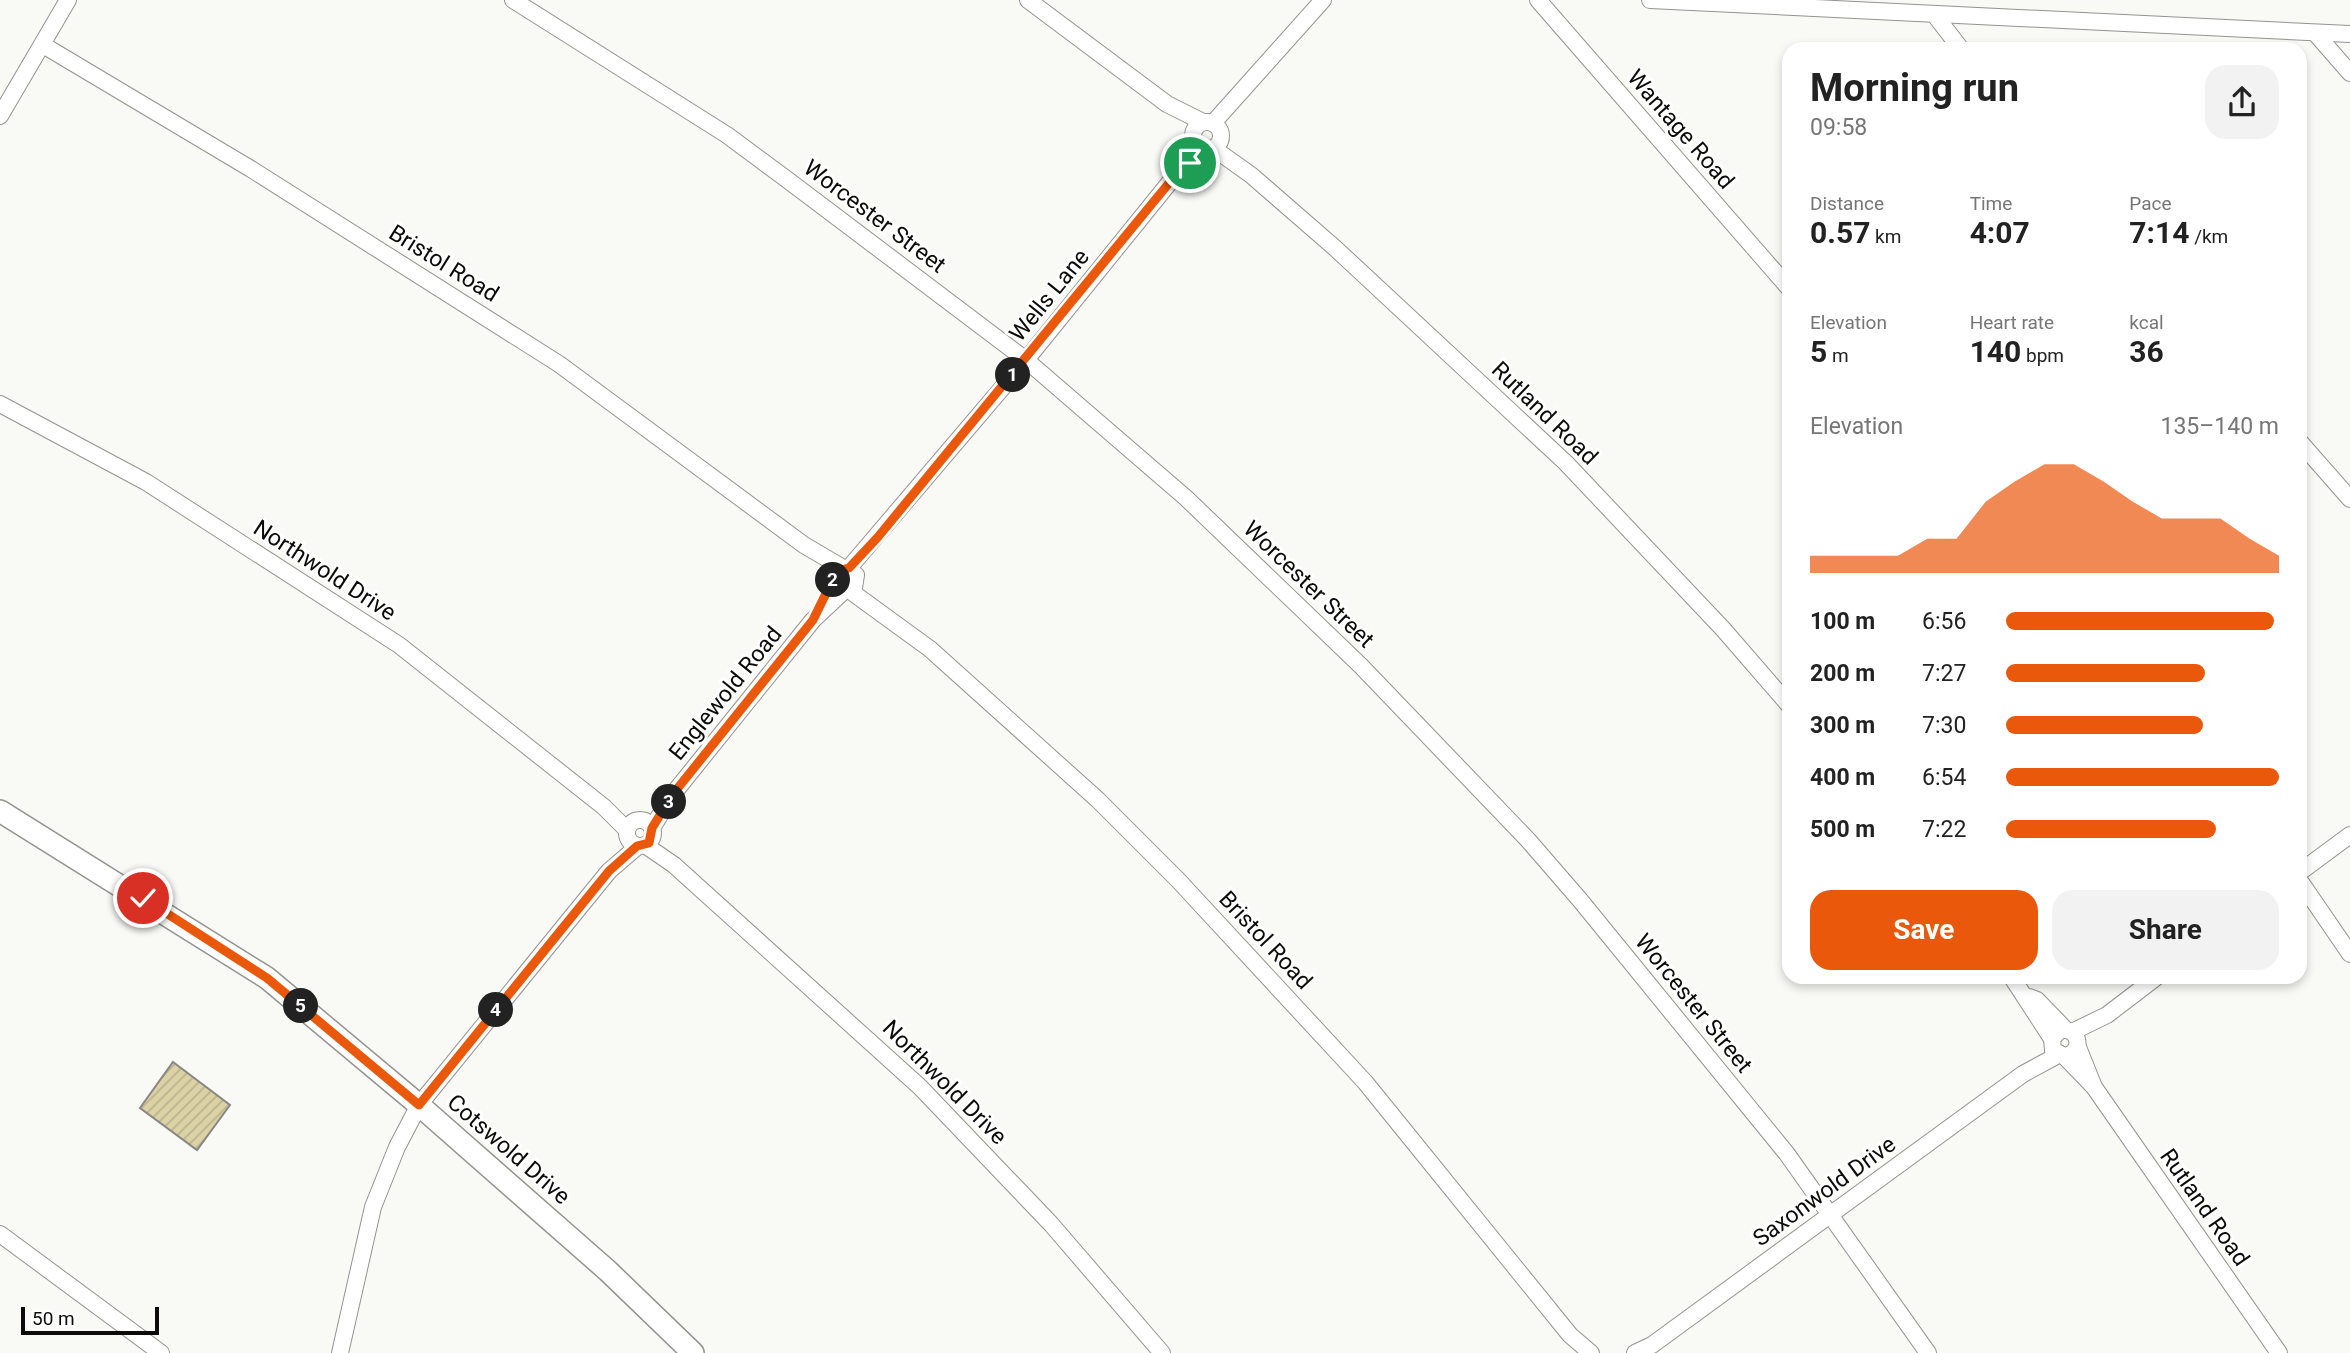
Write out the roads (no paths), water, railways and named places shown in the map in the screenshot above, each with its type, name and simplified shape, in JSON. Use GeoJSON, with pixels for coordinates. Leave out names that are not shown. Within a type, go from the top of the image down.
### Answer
{"type":"FeatureCollection","features":[{"type":"Feature","properties":{"kind":"main road","name":"Cotswold Drive"},"geometry":{"type":"LineString","coordinates":[[0,811],[267,978],[419,1105],[608,1271],[693,1353]]}},
{"type":"Feature","properties":{"kind":"street"},"geometry":{"type":"LineString","coordinates":[[0,116],[68,0]]}},
{"type":"Feature","properties":{"kind":"street","name":"Worcester Street"},"geometry":{"type":"LineString","coordinates":[[513,0],[727,135],[1026,359],[1195,507],[1362,666],[1528,840],[1675,1013],[1832,1213],[1928,1353]]}},
{"type":"Feature","properties":{"kind":"street","name":"Rutland Road"},"geometry":{"type":"LineString","coordinates":[[1028,0],[1208,136],[1566,463],[1723,629],[1782,697]]}},
{"type":"Feature","properties":{"kind":"street","name":"Wells Lane"},"geometry":{"type":"LineString","coordinates":[[846,579],[1241,95],[1323,0]]}},
{"type":"Feature","properties":{"kind":"street","name":"Wantage Road"},"geometry":{"type":"LineString","coordinates":[[1538,0],[1782,280]]}},
{"type":"Feature","properties":{"kind":"street"},"geometry":{"type":"LineString","coordinates":[[1650,0],[2350,34]]}},
{"type":"Feature","properties":{"kind":"street"},"geometry":{"type":"LineString","coordinates":[[1934,14],[1956,42]]}},
{"type":"Feature","properties":{"kind":"street"},"geometry":{"type":"LineString","coordinates":[[2316,34],[2350,73]]}},
{"type":"Feature","properties":{"kind":"street","name":"Bristol Road"},"geometry":{"type":"LineString","coordinates":[[43,45],[251,169],[559,364],[846,579],[1098,800],[1249,954],[1365,1082],[1570,1335],[1591,1353]]}},
{"type":"Feature","properties":{"kind":"street","name":"Northwold Drive"},"geometry":{"type":"LineString","coordinates":[[0,404],[146,482],[399,645],[640,834],[920,1087],[1051,1224],[1162,1353]]}},
{"type":"Feature","properties":{"kind":"street"},"geometry":{"type":"LineString","coordinates":[[2307,450],[2350,499]]}},
{"type":"Feature","properties":{"kind":"street","name":"Englewold Road"},"geometry":{"type":"LineString","coordinates":[[340,1353],[373,1207],[397,1147],[419,1105],[609,871],[614,856],[640,834],[846,579]]}},
{"type":"Feature","properties":{"kind":"street"},"geometry":{"type":"LineString","coordinates":[[2307,867],[2350,835]]}},
{"type":"Feature","properties":{"kind":"street"},"geometry":{"type":"LineString","coordinates":[[2307,891],[2350,954]]}},
{"type":"Feature","properties":{"kind":"street","name":"Rutland Road"},"geometry":{"type":"LineString","coordinates":[[2017,984],[2065,1043],[2278,1353]]}},
{"type":"Feature","properties":{"kind":"street","name":"Saxonwold Drive"},"geometry":{"type":"LineString","coordinates":[[1635,1353],[1649,1349],[2148,984]]}},
{"type":"Feature","properties":{"kind":"street"},"geometry":{"type":"LineString","coordinates":[[0,1234],[161,1353]]}},
{"type":"Feature","properties":{"kind":"street","name":"Bristol Road"},"geometry":{"type":"LineString","coordinates":[[1570,1335],[1577,1353]]}}]}
